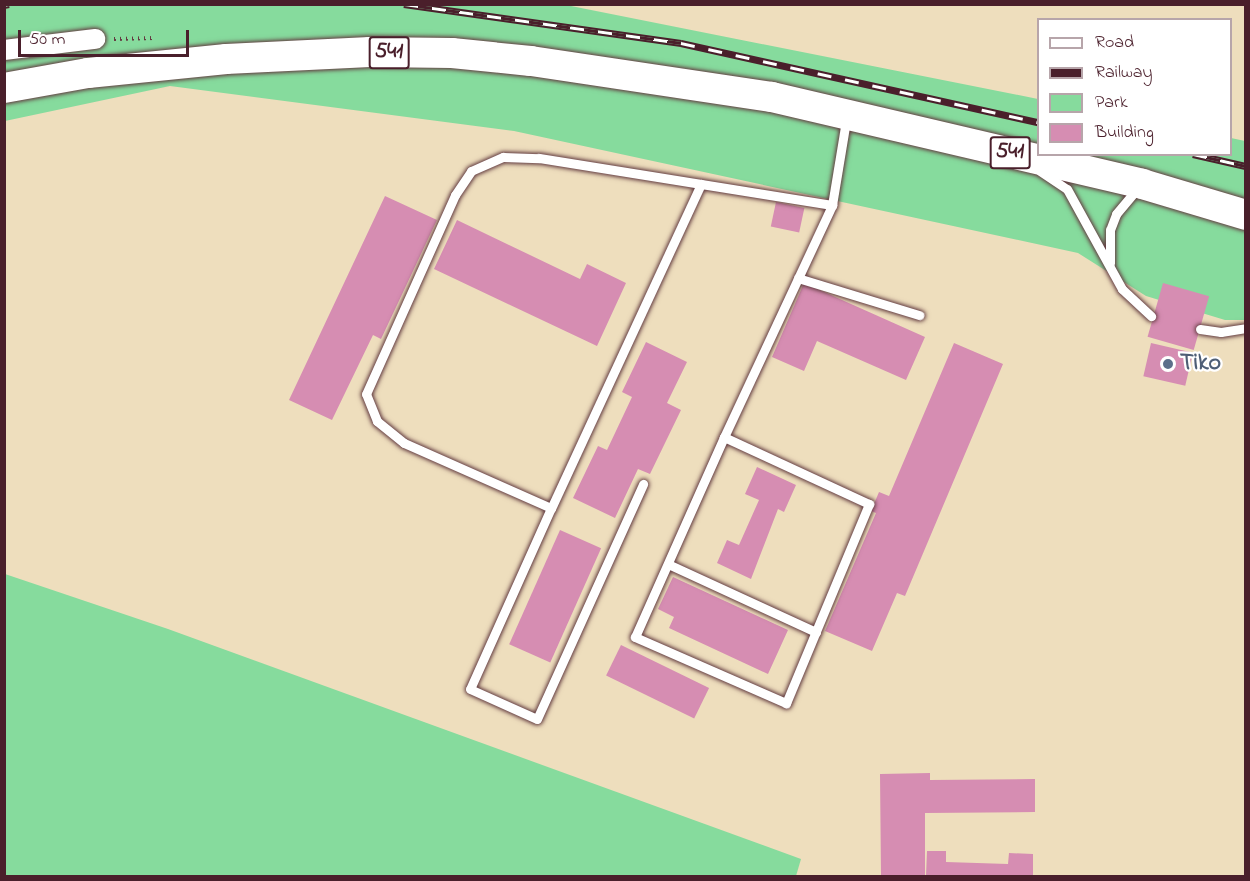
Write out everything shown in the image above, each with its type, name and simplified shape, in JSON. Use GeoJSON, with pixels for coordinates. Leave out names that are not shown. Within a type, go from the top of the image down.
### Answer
{"type":"FeatureCollection","features":[{"type":"Feature","properties":{"kind":"main road","name":"541"},"geometry":{"type":"LineString","coordinates":[[4,88],[88,73],[226,59],[452,53],[531,61],[760,95],[1143,184],[1245,215]]}},
{"type":"Feature","properties":{"kind":"street"},"geometry":{"type":"LineString","coordinates":[[4,50],[95,39]]}},
{"type":"Feature","properties":{"kind":"lane"},"geometry":{"type":"LineString","coordinates":[[724,437],[869,504],[786,703],[635,638],[724,437],[832,205],[847,115]]}},
{"type":"Feature","properties":{"kind":"lane"},"geometry":{"type":"LineString","coordinates":[[1016,154],[1067,189],[1130,299],[1152,316]]}},
{"type":"Feature","properties":{"kind":"lane"},"geometry":{"type":"LineString","coordinates":[[551,508],[404,443],[377,420],[366,394],[455,195],[471,171],[503,157],[539,158],[832,205]]}},
{"type":"Feature","properties":{"kind":"lane"},"geometry":{"type":"LineString","coordinates":[[643,484],[537,719],[470,689],[701,184]]}},
{"type":"Feature","properties":{"kind":"lane"},"geometry":{"type":"LineString","coordinates":[[1110,267],[1110,230],[1116,214],[1143,184]]}},
{"type":"Feature","properties":{"kind":"lane"},"geometry":{"type":"LineString","coordinates":[[798,278],[919,315]]}},
{"type":"Feature","properties":{"kind":"lane"},"geometry":{"type":"LineString","coordinates":[[1200,329],[1221,332],[1245,328]]}},
{"type":"Feature","properties":{"kind":"lane"},"geometry":{"type":"LineString","coordinates":[[668,564],[816,632]]}},
{"type":"Feature","properties":{"kind":"green space"},"geometry":{"type":"Polygon","coordinates":[[[4,5],[566,5],[1037,99],[1037,156],[1232,156],[1232,138],[1245,141],[1245,320],[1225,320],[1146,296],[1078,253],[514,131],[170,86],[5,121],[4,5]]]}},
{"type":"Feature","properties":{"kind":"green space"},"geometry":{"type":"Polygon","coordinates":[[[5,574],[168,629],[801,859],[796,876],[5,876],[5,574]]]}},
{"type":"Feature","properties":{"kind":"building"},"geometry":{"type":"Polygon","coordinates":[[[385,196],[437,220],[381,339],[373,335],[332,420],[289,400],[385,196]]]}},
{"type":"Feature","properties":{"kind":"building"},"geometry":{"type":"Polygon","coordinates":[[[776,202],[804,208],[799,232],[771,226],[776,202]]]}},
{"type":"Feature","properties":{"kind":"building"},"geometry":{"type":"Polygon","coordinates":[[[457,220],[580,279],[587,264],[626,283],[597,346],[434,269],[457,220]]]}},
{"type":"Feature","properties":{"kind":"building"},"geometry":{"type":"Polygon","coordinates":[[[804,283],[925,337],[906,380],[817,341],[804,371],[772,357],[804,283]]]}},
{"type":"Feature","properties":{"kind":"building"},"geometry":{"type":"Polygon","coordinates":[[[1163,283],[1209,296],[1194,350],[1148,337],[1163,283]]]}},
{"type":"Feature","properties":{"kind":"building"},"geometry":{"type":"Polygon","coordinates":[[[646,342],[687,362],[667,403],[681,410],[650,474],[638,469],[615,518],[573,498],[598,446],[607,450],[632,397],[622,392],[646,342]]]}},
{"type":"Feature","properties":{"kind":"building"},"geometry":{"type":"Polygon","coordinates":[[[954,343],[1003,364],[905,596],[897,593],[872,651],[825,631],[876,513],[871,511],[879,492],[889,496],[954,343]]]}},
{"type":"Feature","properties":{"kind":"building","name":"Tiko"},"geometry":{"type":"Polygon","coordinates":[[[1151,343],[1193,353],[1185,386],[1143,376],[1151,343]]]}},
{"type":"Feature","properties":{"kind":"building"},"geometry":{"type":"Polygon","coordinates":[[[757,467],[796,485],[784,512],[778,509],[751,579],[717,563],[727,540],[739,545],[759,500],[745,494],[757,467]]]}},
{"type":"Feature","properties":{"kind":"building"},"geometry":{"type":"Polygon","coordinates":[[[560,530],[601,548],[550,662],[509,644],[560,530]]]}},
{"type":"Feature","properties":{"kind":"building"},"geometry":{"type":"Polygon","coordinates":[[[673,577],[788,630],[768,674],[669,628],[674,617],[658,609],[673,577]]]}},
{"type":"Feature","properties":{"kind":"building"},"geometry":{"type":"Polygon","coordinates":[[[621,645],[709,688],[694,719],[606,676],[621,645]]]}},
{"type":"Feature","properties":{"kind":"building"},"geometry":{"type":"Polygon","coordinates":[[[930,773],[930,780],[1035,779],[1035,812],[925,813],[925,876],[881,876],[880,774],[930,773]]]}},
{"type":"Feature","properties":{"kind":"building"},"geometry":{"type":"Polygon","coordinates":[[[927,851],[946,851],[946,862],[1008,864],[1009,853],[1033,854],[1033,876],[926,876],[927,851]]]}},
{"type":"Feature","properties":{"kind":"railway"},"geometry":{"type":"LineString","coordinates":[[4,5],[9,4]]}},
{"type":"Feature","properties":{"kind":"railway"},"geometry":{"type":"LineString","coordinates":[[404,4],[681,43],[1037,122]]}},
{"type":"Feature","properties":{"kind":"railway"},"geometry":{"type":"LineString","coordinates":[[1202,156],[1246,166]]}},
{"type":"Feature","properties":{"kind":"place","name":"Tiko"},"geometry":{"type":"Point","coordinates":[1168,364]}}]}
